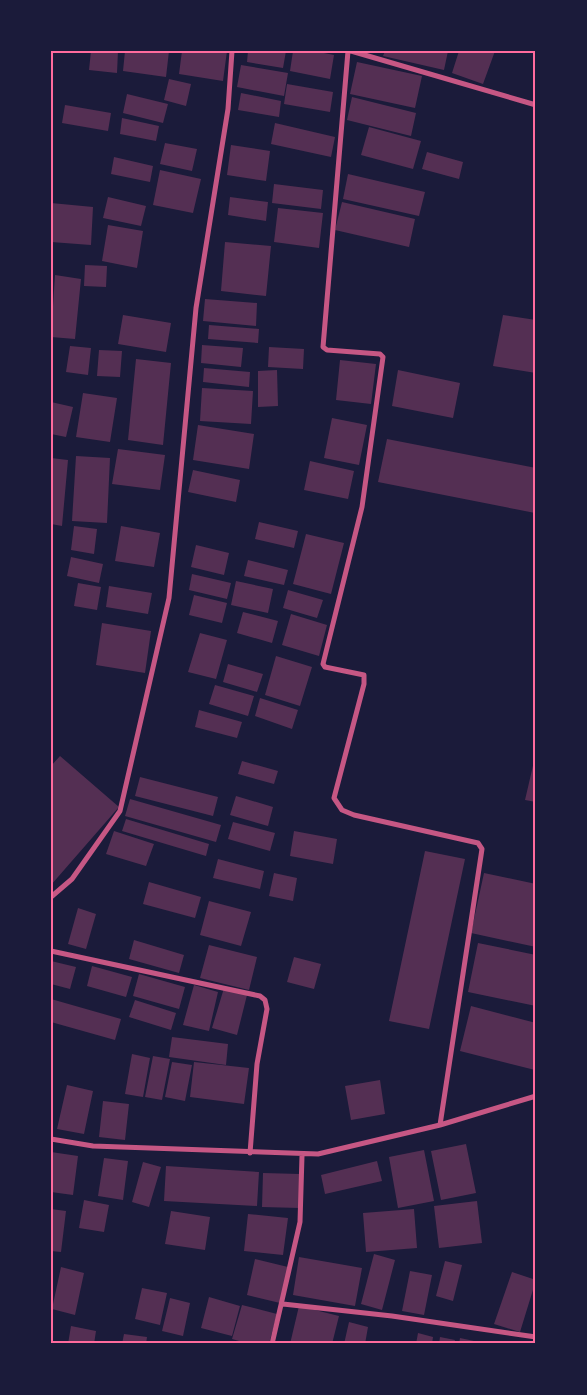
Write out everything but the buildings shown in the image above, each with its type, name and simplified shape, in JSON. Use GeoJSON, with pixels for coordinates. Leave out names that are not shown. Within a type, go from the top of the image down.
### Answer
{"type":"FeatureCollection","features":[{"type":"Feature","properties":{"kind":"street"},"geometry":{"type":"LineString","coordinates":[[51,897],[72,880],[120,812],[169,598],[196,308],[228,109],[232,51]]}},
{"type":"Feature","properties":{"kind":"street"},"geometry":{"type":"LineString","coordinates":[[440,1125],[482,849],[478,844],[354,815],[342,810],[334,798],[364,684],[364,675],[325,667],[323,664],[362,507],[383,357],[380,354],[327,350],[322,347],[350,51],[536,105]]}},
{"type":"Feature","properties":{"kind":"street"},"geometry":{"type":"LineString","coordinates":[[51,950],[216,984],[260,996],[265,1000],[267,1009],[257,1064],[250,1153]]}},
{"type":"Feature","properties":{"kind":"street"},"geometry":{"type":"LineString","coordinates":[[51,1139],[93,1146],[302,1156],[318,1154],[440,1125],[536,1096]]}},
{"type":"Feature","properties":{"kind":"street"},"geometry":{"type":"LineString","coordinates":[[272,1344],[283,1304],[300,1222],[302,1156]]}},
{"type":"Feature","properties":{"kind":"street"},"geometry":{"type":"LineString","coordinates":[[283,1304],[392,1316],[536,1337]]}}]}
